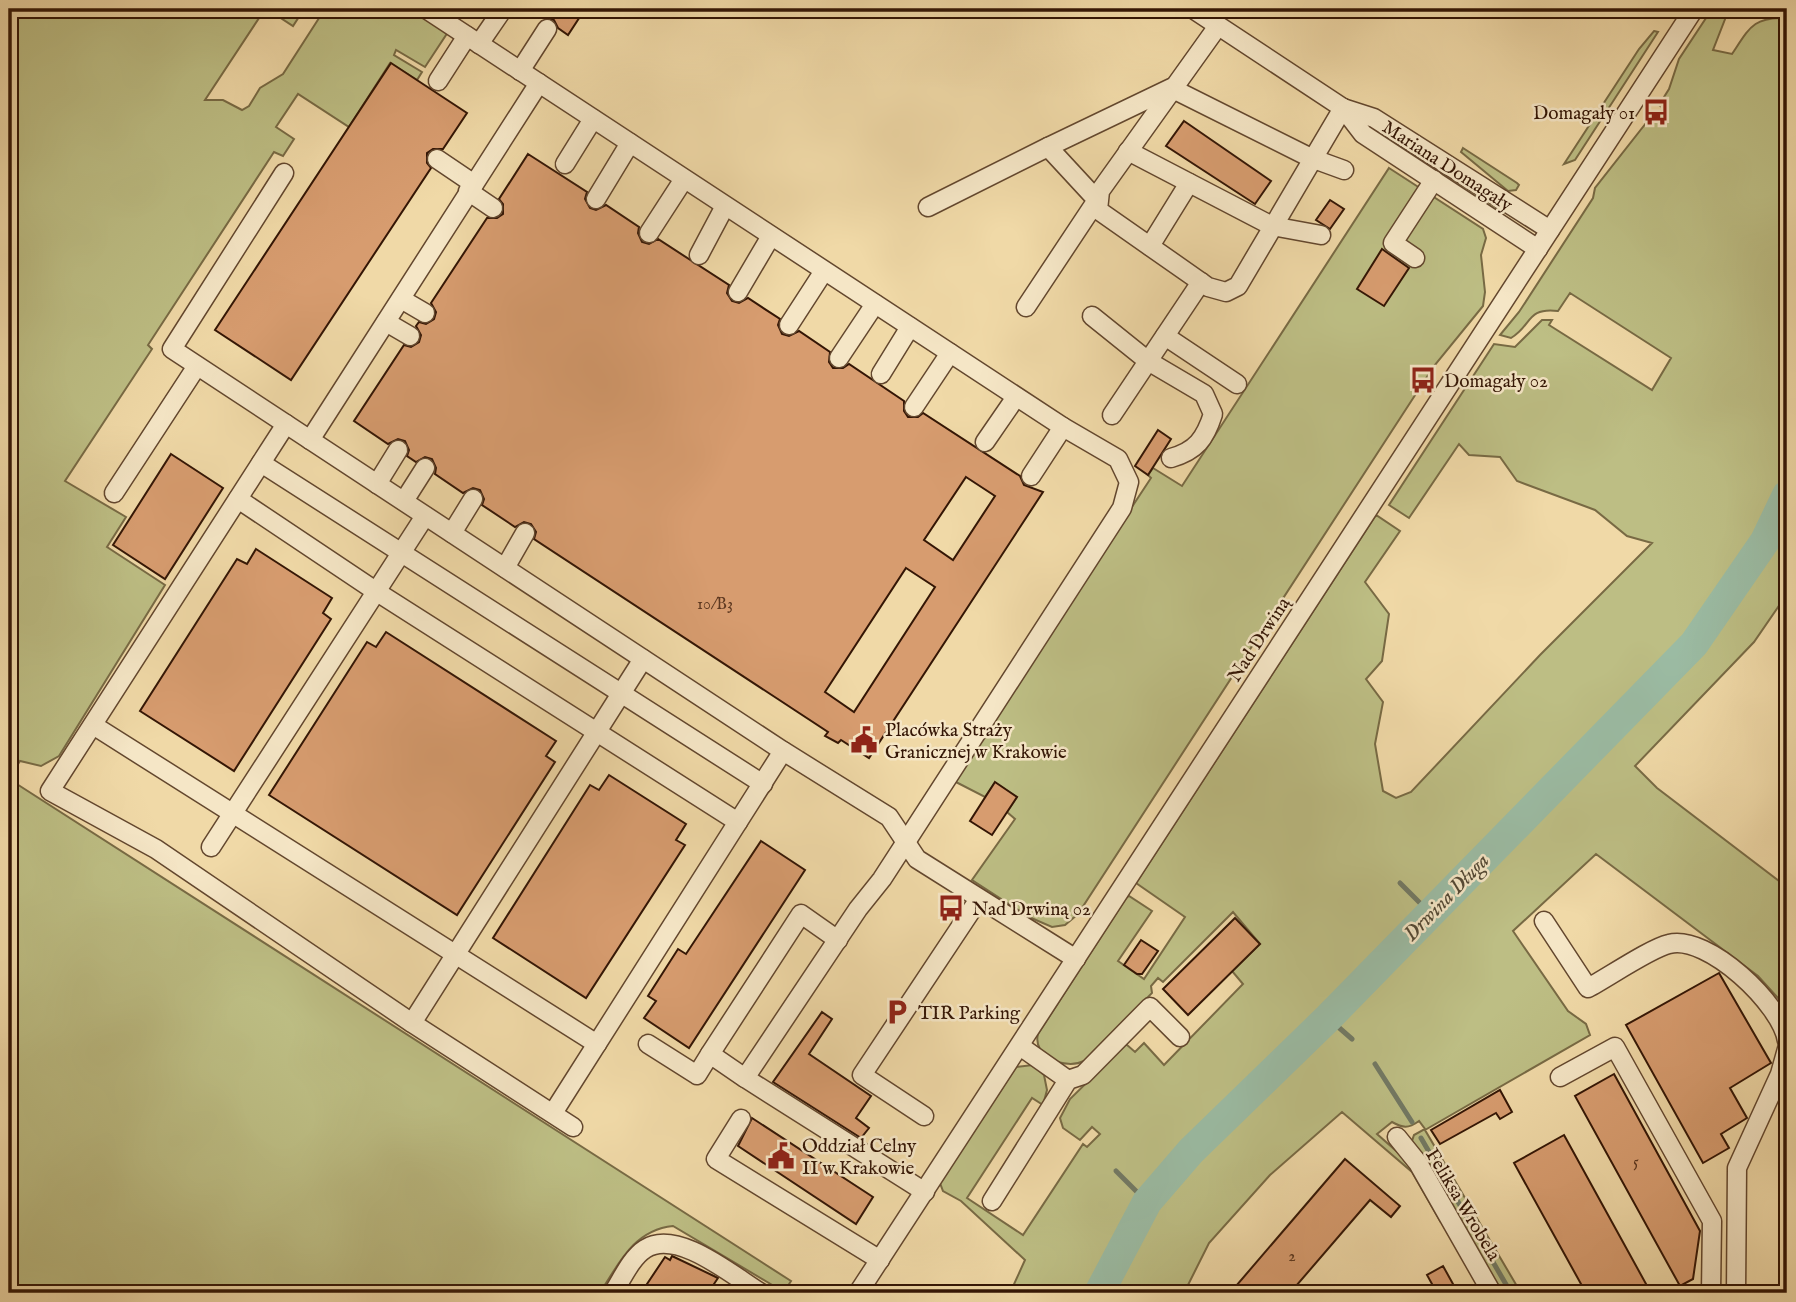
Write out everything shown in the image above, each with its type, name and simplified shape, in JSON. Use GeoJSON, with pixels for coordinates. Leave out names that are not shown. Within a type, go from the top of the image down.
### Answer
{"type":"FeatureCollection","features":[{"type":"Feature","properties":{"kind":"street"},"geometry":{"type":"LineString","coordinates":[[426,9],[1016,397],[1118,459],[1129,482],[1122,508],[905,842],[745,1078]]}},
{"type":"Feature","properties":{"kind":"street"},"geometry":{"type":"LineString","coordinates":[[438,81],[503,9]]}},
{"type":"Feature","properties":{"kind":"street","name":"Mariana Domagały"},"geometry":{"type":"LineString","coordinates":[[1193,9],[1343,108],[1374,118],[1550,230]]}},
{"type":"Feature","properties":{"kind":"street","name":"Nad Drwiną"},"geometry":{"type":"LineString","coordinates":[[858,1293],[1694,9]]}},
{"type":"Feature","properties":{"kind":"street"},"geometry":{"type":"LineString","coordinates":[[1026,307],[1128,150],[1218,26]]}},
{"type":"Feature","properties":{"kind":"street"},"geometry":{"type":"LineString","coordinates":[[520,71],[547,29]]}},
{"type":"Feature","properties":{"kind":"street"},"geometry":{"type":"LineString","coordinates":[[310,440],[539,83]]}},
{"type":"Feature","properties":{"kind":"street"},"geometry":{"type":"LineString","coordinates":[[928,207],[1171,88]]}},
{"type":"Feature","properties":{"kind":"street"},"geometry":{"type":"LineString","coordinates":[[1171,88],[1311,158],[1344,170]]}},
{"type":"Feature","properties":{"kind":"street"},"geometry":{"type":"LineString","coordinates":[[1048,147],[1097,200],[1098,210],[1216,292],[1226,292],[1238,286],[1311,158],[1343,108]]}},
{"type":"Feature","properties":{"kind":"street","name":"Mariana Domagały"},"geometry":{"type":"LineString","coordinates":[[1343,108],[1363,134],[1538,248]]}},
{"type":"Feature","properties":{"kind":"street"},"geometry":{"type":"LineString","coordinates":[[565,164],[593,119]]}},
{"type":"Feature","properties":{"kind":"street"},"geometry":{"type":"LineString","coordinates":[[596,199],[630,143]]}},
{"type":"Feature","properties":{"kind":"street"},"geometry":{"type":"LineString","coordinates":[[1128,150],[1272,226],[1321,235]]}},
{"type":"Feature","properties":{"kind":"street"},"geometry":{"type":"LineString","coordinates":[[437,159],[493,208]]}},
{"type":"Feature","properties":{"kind":"street"},"geometry":{"type":"LineString","coordinates":[[284,173],[172,349],[783,751],[889,817],[917,859],[1076,959]]}},
{"type":"Feature","properties":{"kind":"street"},"geometry":{"type":"LineString","coordinates":[[649,233],[684,178]]}},
{"type":"Feature","properties":{"kind":"street"},"geometry":{"type":"LineString","coordinates":[[1415,258],[1393,243],[1434,180]]}},
{"type":"Feature","properties":{"kind":"street"},"geometry":{"type":"LineString","coordinates":[[1150,246],[1189,183]]}},
{"type":"Feature","properties":{"kind":"street"},"geometry":{"type":"LineString","coordinates":[[699,255],[725,206]]}},
{"type":"Feature","properties":{"kind":"street"},"geometry":{"type":"LineString","coordinates":[[738,292],[771,236]]}},
{"type":"Feature","properties":{"kind":"street"},"geometry":{"type":"LineString","coordinates":[[789,325],[824,271]]}},
{"type":"Feature","properties":{"kind":"street"},"geometry":{"type":"LineString","coordinates":[[1112,415],[1201,282]]}},
{"type":"Feature","properties":{"kind":"street"},"geometry":{"type":"LineString","coordinates":[[401,299],[425,313]]}},
{"type":"Feature","properties":{"kind":"street"},"geometry":{"type":"LineString","coordinates":[[839,358],[875,304]]}},
{"type":"Feature","properties":{"kind":"street"},"geometry":{"type":"LineString","coordinates":[[1093,316],[1148,361],[1204,394],[1213,414],[1206,436],[1188,453],[1171,457]]}},
{"type":"Feature","properties":{"kind":"street"},"geometry":{"type":"LineString","coordinates":[[386,321],[410,336]]}},
{"type":"Feature","properties":{"kind":"street"},"geometry":{"type":"LineString","coordinates":[[881,374],[910,327]]}},
{"type":"Feature","properties":{"kind":"street"},"geometry":{"type":"LineString","coordinates":[[1165,336],[1237,384]]}},
{"type":"Feature","properties":{"kind":"street"},"geometry":{"type":"LineString","coordinates":[[914,407],[950,353]]}},
{"type":"Feature","properties":{"kind":"street"},"geometry":{"type":"LineString","coordinates":[[114,493],[197,366]]}},
{"type":"Feature","properties":{"kind":"street"},"geometry":{"type":"LineString","coordinates":[[985,442],[1016,397]]}},
{"type":"Feature","properties":{"kind":"street"},"geometry":{"type":"LineString","coordinates":[[286,424],[50,792],[156,849],[412,1023],[573,1127]]}},
{"type":"Feature","properties":{"kind":"street"},"geometry":{"type":"LineString","coordinates":[[1031,476],[1063,427]]}},
{"type":"Feature","properties":{"kind":"street"},"geometry":{"type":"LineString","coordinates":[[377,484],[398,450]]}},
{"type":"Feature","properties":{"kind":"street"},"geometry":{"type":"LineString","coordinates":[[261,463],[762,783]]}},
{"type":"Feature","properties":{"kind":"street"},"geometry":{"type":"LineString","coordinates":[[404,502],[425,468]]}},
{"type":"Feature","properties":{"kind":"street"},"geometry":{"type":"LineString","coordinates":[[238,499],[377,592],[738,822]]}},
{"type":"Feature","properties":{"kind":"street"},"geometry":{"type":"LineString","coordinates":[[452,533],[474,499]]}},
{"type":"Feature","properties":{"kind":"street"},"geometry":{"type":"LineString","coordinates":[[211,847],[425,516]]}},
{"type":"Feature","properties":{"kind":"street"},"geometry":{"type":"LineString","coordinates":[[505,568],[525,533]]}},
{"type":"Feature","properties":{"kind":"street"},"geometry":{"type":"LineString","coordinates":[[412,1023],[643,659]]}},
{"type":"Feature","properties":{"kind":"street"},"geometry":{"type":"LineString","coordinates":[[93,725],[597,1044]]}},
{"type":"Feature","properties":{"kind":"street"},"geometry":{"type":"LineString","coordinates":[[553,1113],[783,751]]}},
{"type":"Feature","properties":{"kind":"street"},"geometry":{"type":"LineString","coordinates":[[924,1116],[862,1075],[979,899]]}},
{"type":"Feature","properties":{"kind":"street"},"geometry":{"type":"LineString","coordinates":[[648,1044],[697,1075],[801,914],[838,940]]}},
{"type":"Feature","properties":{"kind":"street"},"geometry":{"type":"LineString","coordinates":[[1544,921],[1588,988],[1670,944],[1687,944],[1703,950],[1722,962],[1772,1006],[1780,1018],[1787,1041]]}},
{"type":"Feature","properties":{"kind":"street"},"geometry":{"type":"LineString","coordinates":[[992,1201],[1068,1080],[1083,1074],[1150,1007],[1180,1037]]}},
{"type":"Feature","properties":{"kind":"street"},"geometry":{"type":"LineString","coordinates":[[1020,1046],[1068,1080]]}},
{"type":"Feature","properties":{"kind":"street"},"geometry":{"type":"LineString","coordinates":[[1560,1077],[1615,1046],[1713,1221],[1711,1293]]}},
{"type":"Feature","properties":{"kind":"street"},"geometry":{"type":"LineString","coordinates":[[1736,1293],[1737,1168],[1780,1074],[1787,1049]]}},
{"type":"Feature","properties":{"kind":"street"},"geometry":{"type":"LineString","coordinates":[[710,1055],[925,1192]]}},
{"type":"Feature","properties":{"kind":"street"},"geometry":{"type":"LineString","coordinates":[[741,1119],[716,1159],[880,1260]]}},
{"type":"Feature","properties":{"kind":"street","name":"Feliksa Wrobela"},"geometry":{"type":"LineString","coordinates":[[1397,1138],[1418,1163],[1492,1293]]}},
{"type":"Feature","properties":{"kind":"street"},"geometry":{"type":"LineString","coordinates":[[613,1293],[642,1250],[665,1242],[686,1247],[761,1293]]}},
{"type":"Feature","properties":{"kind":"green space"},"geometry":{"type":"Polygon","coordinates":[[[9,9],[251,9],[261,15],[205,100],[223,100],[242,110],[249,106],[260,88],[283,74],[321,15],[344,17],[351,9],[412,9],[448,32],[425,67],[396,50],[394,55],[422,72],[417,80],[390,63],[349,127],[298,94],[276,127],[294,139],[283,156],[274,152],[148,345],[152,349],[65,481],[126,517],[107,547],[165,585],[59,756],[41,766],[20,761],[9,778],[9,9]]]}},
{"type":"Feature","properties":{"kind":"green space"},"geometry":{"type":"Polygon","coordinates":[[[267,9],[304,9],[293,26],[267,9]]]}},
{"type":"Feature","properties":{"kind":"green space"},"geometry":{"type":"Polygon","coordinates":[[[1712,9],[1729,9],[1713,50],[1732,54],[1748,30],[1759,22],[1787,18],[1787,594],[1754,642],[1635,766],[1657,788],[1787,887],[1787,1008],[1758,976],[1596,854],[1513,931],[1568,1011],[1586,1024],[1590,1035],[1425,1130],[1521,1293],[1499,1293],[1412,1141],[1414,1135],[1425,1129],[1419,1121],[1406,1127],[1392,1122],[1377,1134],[1411,1164],[1442,1217],[1440,1221],[1412,1172],[1342,1112],[1270,1175],[1209,1243],[1184,1293],[1010,1293],[1025,1260],[961,1201],[943,1191],[940,1183],[1016,1067],[1033,1065],[1044,1075],[1047,1090],[1043,1105],[1032,1098],[967,1198],[1023,1235],[1083,1144],[1087,1147],[1100,1134],[1092,1127],[1080,1140],[1063,1128],[1060,1118],[1070,1099],[1126,1044],[1135,1052],[1144,1043],[1164,1065],[1243,984],[1232,971],[1260,944],[1233,912],[1163,982],[1158,978],[1151,986],[1152,993],[1084,1061],[1068,1064],[1052,1060],[1040,1049],[1038,1034],[1126,898],[1129,896],[1152,911],[1118,961],[1144,979],[1185,917],[1136,883],[1376,515],[1400,531],[1365,582],[1389,614],[1382,661],[1366,679],[1383,702],[1375,744],[1383,791],[1396,798],[1411,792],[1540,655],[1652,543],[1627,536],[1595,510],[1517,481],[1500,457],[1469,455],[1459,444],[1409,518],[1389,505],[1494,344],[1515,347],[1542,320],[1552,320],[1549,325],[1652,390],[1671,358],[1570,293],[1558,311],[1540,312],[1530,318],[1511,338],[1500,335],[1519,312],[1593,198],[1595,188],[1650,118],[1655,121],[1663,108],[1659,105],[1669,89],[1679,59],[1712,9]]]}},
{"type":"Feature","properties":{"kind":"green space"},"geometry":{"type":"Polygon","coordinates":[[[1654,31],[1658,32],[1575,160],[1564,164],[1639,49],[1654,31]]]}},
{"type":"Feature","properties":{"kind":"green space"},"geometry":{"type":"Polygon","coordinates":[[[1369,123],[1498,205],[1495,209],[1368,127],[1369,123]]]}},
{"type":"Feature","properties":{"kind":"green space"},"geometry":{"type":"Polygon","coordinates":[[[1463,148],[1517,183],[1519,185],[1516,190],[1508,191],[1461,152],[1463,148]]]}},
{"type":"Feature","properties":{"kind":"green space"},"geometry":{"type":"Polygon","coordinates":[[[1389,168],[1483,229],[1486,238],[1481,255],[1485,292],[1483,306],[1434,366],[1078,914],[1065,925],[1052,927],[1029,917],[972,880],[1015,819],[1007,812],[1017,797],[995,783],[985,797],[952,780],[1151,478],[1148,475],[1153,468],[1182,486],[1389,168]]]}},
{"type":"Feature","properties":{"kind":"green space"},"geometry":{"type":"Polygon","coordinates":[[[9,779],[791,1281],[784,1292],[673,1226],[659,1229],[638,1241],[621,1260],[600,1293],[9,1293],[9,779]]]}},
{"type":"Feature","properties":{"kind":"building"},"geometry":{"type":"Polygon","coordinates":[[[547,9],[585,9],[568,35],[558,28],[554,20],[542,17],[547,9]]]}},
{"type":"Feature","properties":{"kind":"building"},"geometry":{"type":"Polygon","coordinates":[[[391,63],[467,113],[443,149],[433,149],[427,153],[427,163],[431,168],[291,380],[215,330],[391,63]]]}},
{"type":"Feature","properties":{"kind":"building"},"geometry":{"type":"Polygon","coordinates":[[[1184,121],[1271,181],[1255,204],[1166,146],[1184,121]]]}},
{"type":"Feature","properties":{"kind":"building"},"geometry":{"type":"Polygon","coordinates":[[[528,154],[587,192],[585,199],[590,208],[596,210],[606,205],[639,227],[638,233],[642,242],[649,244],[658,239],[729,285],[727,293],[732,301],[739,303],[748,298],[780,319],[778,325],[782,334],[789,336],[799,331],[830,352],[829,362],[833,368],[843,368],[849,364],[904,401],[904,411],[908,417],[918,417],[923,413],[1020,476],[1024,485],[1043,492],[869,758],[841,740],[838,743],[825,736],[828,732],[534,539],[536,532],[531,524],[524,522],[515,527],[482,505],[484,499],[480,490],[473,488],[463,493],[435,474],[436,468],[432,459],[425,457],[416,462],[407,456],[409,450],[405,441],[398,439],[388,444],[354,421],[404,345],[411,347],[419,342],[421,335],[416,326],[419,322],[426,324],[434,319],[436,312],[431,303],[487,218],[497,218],[503,214],[503,204],[499,199],[528,154]],[[966,477],[924,540],[953,560],[995,496],[966,477]],[[906,568],[825,692],[854,712],[935,587],[906,568]]]}},
{"type":"Feature","properties":{"kind":"building"},"geometry":{"type":"Polygon","coordinates":[[[1330,200],[1344,209],[1330,229],[1316,220],[1330,200]]]}},
{"type":"Feature","properties":{"kind":"building"},"geometry":{"type":"Polygon","coordinates":[[[1382,249],[1409,268],[1384,306],[1357,289],[1382,249]]]}},
{"type":"Feature","properties":{"kind":"building"},"geometry":{"type":"Polygon","coordinates":[[[1158,430],[1171,439],[1148,475],[1135,466],[1158,430]]]}},
{"type":"Feature","properties":{"kind":"building"},"geometry":{"type":"Polygon","coordinates":[[[171,454],[223,488],[165,579],[113,545],[171,454]]]}},
{"type":"Feature","properties":{"kind":"building"},"geometry":{"type":"Polygon","coordinates":[[[256,549],[332,598],[323,613],[331,619],[234,771],[140,711],[237,559],[247,564],[256,549]]]}},
{"type":"Feature","properties":{"kind":"building"},"geometry":{"type":"Polygon","coordinates":[[[386,632],[556,741],[546,756],[555,762],[457,915],[269,795],[367,642],[376,647],[386,632]]]}},
{"type":"Feature","properties":{"kind":"building"},"geometry":{"type":"Polygon","coordinates":[[[609,775],[686,824],[676,840],[685,845],[586,998],[493,938],[590,785],[599,790],[609,775]]]}},
{"type":"Feature","properties":{"kind":"building"},"geometry":{"type":"Polygon","coordinates":[[[995,782],[1017,797],[992,835],[970,821],[995,782]]]}},
{"type":"Feature","properties":{"kind":"building"},"geometry":{"type":"Polygon","coordinates":[[[761,841],[805,870],[689,1048],[644,1018],[656,1001],[648,996],[678,949],[686,954],[761,841]]]}},
{"type":"Feature","properties":{"kind":"building"},"geometry":{"type":"Polygon","coordinates":[[[1235,918],[1260,944],[1188,1015],[1163,989],[1235,918]]]}},
{"type":"Feature","properties":{"kind":"building"},"geometry":{"type":"Polygon","coordinates":[[[1141,940],[1158,951],[1142,974],[1137,974],[1124,965],[1141,940]]]}},
{"type":"Feature","properties":{"kind":"building"},"geometry":{"type":"Polygon","coordinates":[[[1719,973],[1771,1063],[1730,1088],[1747,1118],[1721,1134],[1729,1148],[1703,1163],[1626,1025],[1719,973]]]}},
{"type":"Feature","properties":{"kind":"building"},"geometry":{"type":"Polygon","coordinates":[[[822,1012],[832,1019],[809,1054],[871,1096],[856,1118],[869,1128],[861,1138],[773,1082],[822,1012]]]}},
{"type":"Feature","properties":{"kind":"building"},"geometry":{"type":"Polygon","coordinates":[[[1614,1074],[1700,1231],[1693,1279],[1680,1286],[1575,1096],[1614,1074]]]}},
{"type":"Feature","properties":{"kind":"building"},"geometry":{"type":"Polygon","coordinates":[[[1500,1090],[1512,1112],[1500,1119],[1496,1113],[1440,1144],[1431,1130],[1500,1090]]]}},
{"type":"Feature","properties":{"kind":"building"},"geometry":{"type":"Polygon","coordinates":[[[752,1118],[873,1197],[856,1224],[738,1146],[752,1118]]]}},
{"type":"Feature","properties":{"kind":"building"},"geometry":{"type":"Polygon","coordinates":[[[1564,1135],[1651,1293],[1586,1293],[1514,1163],[1564,1135]]]}},
{"type":"Feature","properties":{"kind":"building"},"geometry":{"type":"Polygon","coordinates":[[[1345,1159],[1400,1206],[1391,1217],[1370,1200],[1290,1293],[1230,1293],[1345,1159]]]}},
{"type":"Feature","properties":{"kind":"building"},"geometry":{"type":"Polygon","coordinates":[[[672,1256],[718,1278],[708,1293],[641,1293],[665,1257],[670,1260],[672,1256]]]}},
{"type":"Feature","properties":{"kind":"building"},"geometry":{"type":"Polygon","coordinates":[[[1443,1266],[1458,1293],[1437,1293],[1427,1275],[1443,1266]]]}},
{"type":"Feature","properties":{"kind":"waterway"},"geometry":{"type":"LineString","coordinates":[[1783,440],[1787,442]]}},
{"type":"Feature","properties":{"kind":"waterway","name":"Drwina Długa"},"geometry":{"type":"LineString","coordinates":[[1099,1293],[1147,1202],[1191,1151],[1328,1018],[1694,644],[1765,541],[1787,495]]}},
{"type":"Feature","properties":{"kind":"waterway"},"geometry":{"type":"LineString","coordinates":[[1400,883],[1430,913]]}},
{"type":"Feature","properties":{"kind":"waterway"},"geometry":{"type":"LineString","coordinates":[[1328,1018],[1352,1039]]}},
{"type":"Feature","properties":{"kind":"waterway"},"geometry":{"type":"LineString","coordinates":[[1375,1064],[1412,1122]]}},
{"type":"Feature","properties":{"kind":"waterway"},"geometry":{"type":"LineString","coordinates":[[1421,1138],[1511,1293]]}},
{"type":"Feature","properties":{"kind":"waterway"},"geometry":{"type":"LineString","coordinates":[[1116,1171],[1147,1202]]}},
{"type":"Feature","properties":{"kind":"place","name":"Domagały 01"},"geometry":{"type":"Point","coordinates":[1656,112]}},
{"type":"Feature","properties":{"kind":"place","name":"Domagały 02"},"geometry":{"type":"Point","coordinates":[1423,380]}},
{"type":"Feature","properties":{"kind":"place","name":"Placówka Straży Granicznej w Krakowie"},"geometry":{"type":"Point","coordinates":[864,740]}},
{"type":"Feature","properties":{"kind":"place","name":"Nad Drwiną 02"},"geometry":{"type":"Point","coordinates":[951,908]}},
{"type":"Feature","properties":{"kind":"place","name":"TIR Parking"},"geometry":{"type":"Point","coordinates":[897,1012]}},
{"type":"Feature","properties":{"kind":"place","name":"Oddział Celny II w Krakowie"},"geometry":{"type":"Point","coordinates":[781,1156]}}]}
